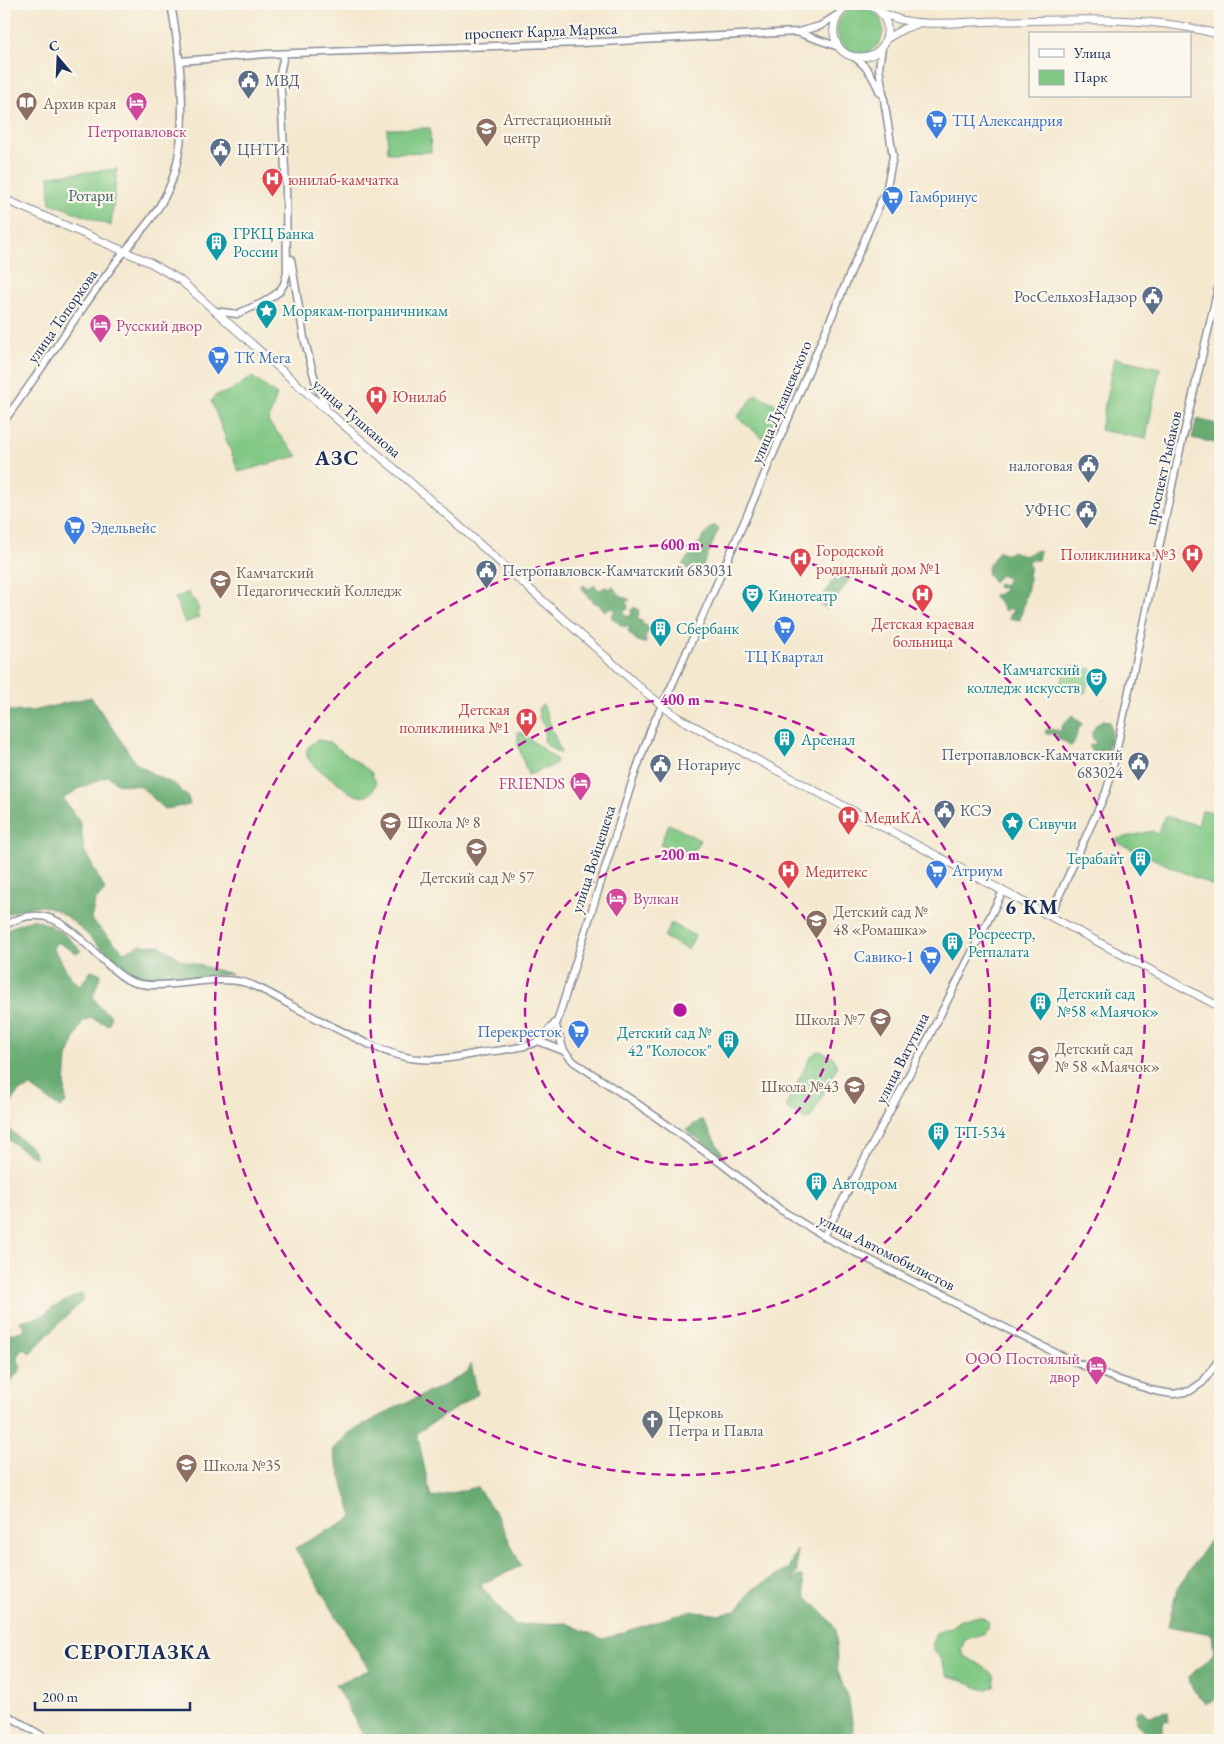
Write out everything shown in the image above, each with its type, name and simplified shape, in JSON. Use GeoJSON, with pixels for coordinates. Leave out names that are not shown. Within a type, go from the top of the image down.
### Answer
{"type":"FeatureCollection","features":[{"type":"Feature","properties":{"kind":"main road","name":"улица Топоркова"},"geometry":{"type":"LineString","coordinates":[[4,421],[125,251],[156,211],[169,187],[176,166],[181,128],[180,61],[171,4]]}},
{"type":"Feature","properties":{"kind":"main road"},"geometry":{"type":"LineString","coordinates":[[853,4],[842,10],[833,31],[835,40],[840,47],[851,56],[868,56],[882,47],[886,39],[886,23],[877,7]]}},
{"type":"Feature","properties":{"kind":"main road"},"geometry":{"type":"LineString","coordinates":[[866,4],[877,7],[894,18],[919,23],[1114,21],[1171,24],[1220,35]]}},
{"type":"Feature","properties":{"kind":"main road","name":"проспект Карла Маркса"},"geometry":{"type":"LineString","coordinates":[[180,61],[284,54],[580,43],[798,32],[820,26],[833,19],[842,10]]}},
{"type":"Feature","properties":{"kind":"main road"},"geometry":{"type":"LineString","coordinates":[[886,39],[903,29],[919,23]]}},
{"type":"Feature","properties":{"kind":"main road","name":"проспект Карла Маркса"},"geometry":{"type":"LineString","coordinates":[[798,32],[840,47]]}},
{"type":"Feature","properties":{"kind":"main road","name":"улица Лукашевского"},"geometry":{"type":"LineString","coordinates":[[662,706],[748,514],[884,196],[890,178],[893,156],[879,68],[882,47]]}},
{"type":"Feature","properties":{"kind":"main road"},"geometry":{"type":"LineString","coordinates":[[215,311],[238,314],[264,302],[279,292],[284,284],[288,269],[280,74],[284,54]]}},
{"type":"Feature","properties":{"kind":"main road","name":"улица Лукашевского"},"geometry":{"type":"LineString","coordinates":[[851,56],[861,62],[868,70],[884,103]]}},
{"type":"Feature","properties":{"kind":"main road","name":"улица Тушканова"},"geometry":{"type":"LineString","coordinates":[[4,199],[125,251],[180,280],[662,706],[690,724],[1220,1007]]}},
{"type":"Feature","properties":{"kind":"main road"},"geometry":{"type":"LineString","coordinates":[[287,238],[304,338],[315,380],[327,410]]}},
{"type":"Feature","properties":{"kind":"main road","name":"проспект Рыбаков"},"geometry":{"type":"LineString","coordinates":[[1050,916],[1106,792],[1111,776],[1176,467],[1220,280]]}},
{"type":"Feature","properties":{"kind":"main road","name":"улица Войцешека"},"geometry":{"type":"LineString","coordinates":[[555,1023],[635,774],[652,726],[662,706]]}},
{"type":"Feature","properties":{"kind":"main road","name":"улица Ватутина"},"geometry":{"type":"LineString","coordinates":[[824,1236],[1003,891]]}},
{"type":"Feature","properties":{"kind":"main road"},"geometry":{"type":"LineString","coordinates":[[4,926],[18,918],[30,915],[48,917],[61,924],[113,969],[132,981],[150,984],[218,980],[244,982],[374,1045],[413,1059],[434,1059],[512,1048],[538,1041],[555,1023]]}},
{"type":"Feature","properties":{"kind":"main road","name":"улица Автомобилистов"},"geometry":{"type":"LineString","coordinates":[[555,1023],[564,1051]]}},
{"type":"Feature","properties":{"kind":"main road","name":"улица Автомобилистов"},"geometry":{"type":"LineString","coordinates":[[538,1041],[564,1051],[581,1067],[632,1100],[712,1157],[781,1210],[824,1236],[1070,1360],[1136,1386],[1164,1393],[1186,1392],[1203,1382],[1220,1358]]}},
{"type":"Feature","properties":{"kind":"main road"},"geometry":{"type":"LineString","coordinates":[[4,1714],[49,1740]]}},
{"type":"Feature","properties":{"kind":"green space"},"geometry":{"type":"Polygon","coordinates":[[[855,7],[865,7],[877,13],[882,21],[882,39],[877,47],[869,52],[855,53],[847,50],[840,43],[837,35],[837,25],[840,17],[847,10],[855,7]]]}},
{"type":"Feature","properties":{"kind":"green space"},"geometry":{"type":"Polygon","coordinates":[[[430,128],[431,152],[388,153],[387,129],[430,128]]]}},
{"type":"Feature","properties":{"kind":"green space","name":"Ротари"},"geometry":{"type":"Polygon","coordinates":[[[117,169],[111,226],[50,203],[49,176],[117,169]]]}},
{"type":"Feature","properties":{"kind":"green space"},"geometry":{"type":"Polygon","coordinates":[[[1114,358],[1160,368],[1146,439],[1100,430],[1114,358]]]}},
{"type":"Feature","properties":{"kind":"green space"},"geometry":{"type":"Polygon","coordinates":[[[252,377],[277,395],[268,422],[298,456],[239,472],[211,401],[216,395],[230,390],[252,377]]]}},
{"type":"Feature","properties":{"kind":"green space"},"geometry":{"type":"Polygon","coordinates":[[[756,394],[781,407],[765,440],[737,417],[756,394]]]}},
{"type":"Feature","properties":{"kind":"green space"},"geometry":{"type":"Polygon","coordinates":[[[1197,419],[1220,425],[1220,444],[1192,438],[1197,419]]]}},
{"type":"Feature","properties":{"kind":"green space"},"geometry":{"type":"Polygon","coordinates":[[[712,526],[719,528],[701,571],[689,570],[682,565],[712,526]]]}},
{"type":"Feature","properties":{"kind":"green space"},"geometry":{"type":"Polygon","coordinates":[[[1037,550],[1040,551],[1038,560],[1029,560],[1028,564],[1030,566],[1028,575],[1030,579],[1020,620],[1009,618],[1011,613],[1015,612],[1009,608],[1005,611],[993,594],[998,595],[1005,590],[1003,587],[998,588],[997,585],[999,583],[1004,585],[1008,579],[1001,575],[994,582],[987,573],[989,565],[999,551],[1008,554],[1012,551],[1024,556],[1037,550]]]}},
{"type":"Feature","properties":{"kind":"green space"},"geometry":{"type":"Polygon","coordinates":[[[842,565],[850,571],[848,575],[850,578],[835,601],[832,601],[827,609],[825,608],[827,604],[822,607],[823,602],[821,599],[842,565]]]}},
{"type":"Feature","properties":{"kind":"green space"},"geometry":{"type":"Polygon","coordinates":[[[583,585],[589,589],[595,585],[600,590],[605,587],[611,589],[612,586],[620,595],[630,600],[625,602],[628,605],[624,613],[628,617],[632,614],[631,610],[635,607],[639,611],[637,619],[642,621],[643,625],[646,625],[650,631],[645,636],[646,643],[636,640],[628,631],[630,627],[622,626],[611,617],[615,610],[611,608],[605,611],[593,602],[593,599],[589,598],[582,588],[583,585]]]}},
{"type":"Feature","properties":{"kind":"green space"},"geometry":{"type":"Polygon","coordinates":[[[189,592],[191,599],[195,600],[199,610],[197,613],[199,617],[185,623],[175,598],[189,592]]]}},
{"type":"Feature","properties":{"kind":"green space"},"geometry":{"type":"Polygon","coordinates":[[[1066,666],[1078,666],[1078,670],[1081,670],[1082,667],[1092,669],[1085,693],[1060,687],[1066,666]]]}},
{"type":"Feature","properties":{"kind":"green space"},"geometry":{"type":"Polygon","coordinates":[[[91,697],[136,763],[176,785],[188,797],[190,805],[165,809],[140,786],[118,784],[108,776],[78,789],[63,799],[80,822],[84,850],[105,890],[95,901],[91,919],[124,952],[141,944],[146,946],[159,945],[182,960],[231,974],[184,979],[159,979],[140,976],[127,970],[115,961],[80,927],[55,910],[37,906],[4,915],[4,773],[8,770],[4,760],[4,711],[33,711],[91,697]]]}},
{"type":"Feature","properties":{"kind":"green space"},"geometry":{"type":"Polygon","coordinates":[[[543,704],[561,753],[544,743],[545,727],[540,719],[538,708],[543,704]]]}},
{"type":"Feature","properties":{"kind":"green space"},"geometry":{"type":"Polygon","coordinates":[[[1072,715],[1082,724],[1073,745],[1069,746],[1066,742],[1058,739],[1057,734],[1046,734],[1045,731],[1048,729],[1061,731],[1062,726],[1072,715]]]}},
{"type":"Feature","properties":{"kind":"green space"},"geometry":{"type":"Polygon","coordinates":[[[1104,720],[1110,722],[1111,732],[1107,749],[1108,753],[1102,758],[1098,751],[1091,751],[1089,746],[1096,743],[1092,737],[1095,726],[1104,720]]]}},
{"type":"Feature","properties":{"kind":"green space"},"geometry":{"type":"Polygon","coordinates":[[[518,732],[522,733],[557,760],[555,765],[528,775],[518,745],[518,732]]]}},
{"type":"Feature","properties":{"kind":"green space"},"geometry":{"type":"Polygon","coordinates":[[[318,740],[329,742],[371,772],[376,783],[370,794],[362,796],[353,794],[311,763],[307,751],[310,745],[318,740]]]}},
{"type":"Feature","properties":{"kind":"green space"},"geometry":{"type":"Polygon","coordinates":[[[1202,810],[1220,813],[1220,889],[1114,841],[1152,831],[1158,834],[1165,816],[1198,825],[1202,810]]]}},
{"type":"Feature","properties":{"kind":"green space"},"geometry":{"type":"Polygon","coordinates":[[[669,824],[700,840],[690,858],[660,844],[669,824]]]}},
{"type":"Feature","properties":{"kind":"green space"},"geometry":{"type":"Polygon","coordinates":[[[32,919],[47,924],[59,931],[81,951],[77,953],[57,942],[53,948],[71,978],[80,985],[92,970],[101,974],[93,996],[98,1005],[111,1016],[109,1025],[91,1018],[82,1022],[67,1057],[66,1103],[60,1108],[31,1087],[19,1091],[4,1116],[4,932],[32,919]]]}},
{"type":"Feature","properties":{"kind":"green space"},"geometry":{"type":"Polygon","coordinates":[[[671,923],[695,936],[688,950],[664,937],[671,923]]]}},
{"type":"Feature","properties":{"kind":"green space"},"geometry":{"type":"Polygon","coordinates":[[[817,1051],[834,1058],[837,1067],[812,1116],[806,1120],[789,1111],[786,1105],[811,1056],[817,1051]]]}},
{"type":"Feature","properties":{"kind":"green space"},"geometry":{"type":"Polygon","coordinates":[[[702,1119],[725,1158],[686,1130],[702,1119]]]}},
{"type":"Feature","properties":{"kind":"green space"},"geometry":{"type":"Polygon","coordinates":[[[4,1125],[34,1150],[35,1158],[4,1137],[4,1125]]]}},
{"type":"Feature","properties":{"kind":"green space"},"geometry":{"type":"Polygon","coordinates":[[[82,1293],[84,1299],[30,1353],[23,1348],[17,1356],[21,1368],[4,1391],[4,1333],[16,1333],[26,1329],[20,1321],[42,1316],[52,1308],[82,1293]]]}},
{"type":"Feature","properties":{"kind":"green space"},"geometry":{"type":"Polygon","coordinates":[[[471,1364],[478,1394],[417,1433],[431,1498],[477,1487],[498,1517],[521,1566],[480,1585],[514,1625],[566,1623],[603,1639],[689,1611],[721,1615],[737,1610],[752,1590],[788,1569],[797,1550],[797,1573],[792,1581],[800,1575],[802,1577],[806,1596],[836,1629],[837,1669],[849,1702],[855,1740],[366,1740],[335,1685],[369,1670],[295,1548],[353,1517],[333,1450],[349,1433],[398,1406],[445,1385],[467,1372],[471,1364]]]}},
{"type":"Feature","properties":{"kind":"green space"},"geometry":{"type":"Polygon","coordinates":[[[1220,1525],[1220,1695],[1217,1699],[1206,1703],[1192,1688],[1189,1677],[1214,1652],[1212,1634],[1168,1626],[1177,1589],[1220,1525]]]}},
{"type":"Feature","properties":{"kind":"green space"},"geometry":{"type":"Polygon","coordinates":[[[981,1617],[989,1622],[985,1633],[965,1640],[961,1649],[965,1658],[978,1663],[994,1675],[995,1685],[986,1690],[964,1680],[948,1676],[933,1648],[936,1633],[951,1627],[960,1620],[981,1617]]]}},
{"type":"Feature","properties":{"kind":"green space"},"geometry":{"type":"Polygon","coordinates":[[[1140,1710],[1148,1716],[1168,1712],[1169,1722],[1165,1721],[1163,1725],[1163,1740],[1149,1740],[1146,1738],[1145,1732],[1136,1719],[1136,1713],[1140,1710]]]}},
{"type":"Feature","properties":{"kind":"waterway"},"geometry":{"type":"LineString","coordinates":[[1214,837],[1220,835]]}},
{"type":"Feature","properties":{"kind":"place","name":"МВД"},"geometry":{"type":"Point","coordinates":[249,99]}},
{"type":"Feature","properties":{"kind":"place","name":"Петропавловск"},"geometry":{"type":"Point","coordinates":[137,121]}},
{"type":"Feature","properties":{"kind":"place","name":"Архив края"},"geometry":{"type":"Point","coordinates":[27,122]}},
{"type":"Feature","properties":{"kind":"place","name":"ТЦ Александрия"},"geometry":{"type":"Point","coordinates":[936,139]}},
{"type":"Feature","properties":{"kind":"place","name":"Аттестационный центр"},"geometry":{"type":"Point","coordinates":[487,147]}},
{"type":"Feature","properties":{"kind":"place","name":"ЦНТИ"},"geometry":{"type":"Point","coordinates":[221,168]}},
{"type":"Feature","properties":{"kind":"place","name":"юнилаб-камчатка"},"geometry":{"type":"Point","coordinates":[272,198]}},
{"type":"Feature","properties":{"kind":"place","name":"Гамбринус"},"geometry":{"type":"Point","coordinates":[893,215]}},
{"type":"Feature","properties":{"kind":"place","name":"ГРКЦ Банка России"},"geometry":{"type":"Point","coordinates":[217,261]}},
{"type":"Feature","properties":{"kind":"place","name":"РосСельхозНадзор"},"geometry":{"type":"Point","coordinates":[1153,315]}},
{"type":"Feature","properties":{"kind":"place","name":"Морякам-пограничникам"},"geometry":{"type":"Point","coordinates":[266,329]}},
{"type":"Feature","properties":{"kind":"place","name":"Русский двор"},"geometry":{"type":"Point","coordinates":[100,344]}},
{"type":"Feature","properties":{"kind":"place","name":"ТК Мега"},"geometry":{"type":"Point","coordinates":[218,376]}},
{"type":"Feature","properties":{"kind":"place","name":"Юнилаб"},"geometry":{"type":"Point","coordinates":[376,415]}},
{"type":"Feature","properties":{"kind":"place","name":"налоговая"},"geometry":{"type":"Point","coordinates":[1089,484]}},
{"type":"Feature","properties":{"kind":"place","name":"УФНС"},"geometry":{"type":"Point","coordinates":[1087,529]}},
{"type":"Feature","properties":{"kind":"place","name":"Эдельвейс"},"geometry":{"type":"Point","coordinates":[75,546]}},
{"type":"Feature","properties":{"kind":"place","name":"Поликлиника №3"},"geometry":{"type":"Point","coordinates":[1192,573]}},
{"type":"Feature","properties":{"kind":"place","name":"Городской родильный дом №1"},"geometry":{"type":"Point","coordinates":[800,578]}},
{"type":"Feature","properties":{"kind":"place","name":"Петропавловск-Камчатский 683031"},"geometry":{"type":"Point","coordinates":[486,589]}},
{"type":"Feature","properties":{"kind":"place","name":"Камчатский Педагогический Колледж"},"geometry":{"type":"Point","coordinates":[220,600]}},
{"type":"Feature","properties":{"kind":"place","name":"Детская краевая больница"},"geometry":{"type":"Point","coordinates":[923,613]}},
{"type":"Feature","properties":{"kind":"place","name":"Кинотеатр"},"geometry":{"type":"Point","coordinates":[752,614]}},
{"type":"Feature","properties":{"kind":"place","name":"ТЦ Квартал"},"geometry":{"type":"Point","coordinates":[784,646]}},
{"type":"Feature","properties":{"kind":"place","name":"Сбербанк"},"geometry":{"type":"Point","coordinates":[660,647]}},
{"type":"Feature","properties":{"kind":"place","name":"Камчатский колледж искусств"},"geometry":{"type":"Point","coordinates":[1096,697]}},
{"type":"Feature","properties":{"kind":"place","name":"Детская поликлиника №1"},"geometry":{"type":"Point","coordinates":[526,737]}},
{"type":"Feature","properties":{"kind":"place","name":"Арсенал"},"geometry":{"type":"Point","coordinates":[785,758]}},
{"type":"Feature","properties":{"kind":"place","name":"Петропавловск-Камчатский 683024"},"geometry":{"type":"Point","coordinates":[1139,782]}},
{"type":"Feature","properties":{"kind":"place","name":"Нотариус"},"geometry":{"type":"Point","coordinates":[661,783]}},
{"type":"Feature","properties":{"kind":"place","name":"FRIENDS"},"geometry":{"type":"Point","coordinates":[581,802]}},
{"type":"Feature","properties":{"kind":"place","name":"КСЭ"},"geometry":{"type":"Point","coordinates":[944,829]}},
{"type":"Feature","properties":{"kind":"place","name":"МедиКА"},"geometry":{"type":"Point","coordinates":[848,836]}},
{"type":"Feature","properties":{"kind":"place","name":"Школа № 8"},"geometry":{"type":"Point","coordinates":[391,841]}},
{"type":"Feature","properties":{"kind":"place","name":"Сивучи"},"geometry":{"type":"Point","coordinates":[1012,842]}},
{"type":"Feature","properties":{"kind":"place","name":"Детский сад № 57"},"geometry":{"type":"Point","coordinates":[477,867]}},
{"type":"Feature","properties":{"kind":"place","name":"Терабайт"},"geometry":{"type":"Point","coordinates":[1140,877]}},
{"type":"Feature","properties":{"kind":"place","name":"Атриум"},"geometry":{"type":"Point","coordinates":[936,889]}},
{"type":"Feature","properties":{"kind":"place","name":"Медитекс"},"geometry":{"type":"Point","coordinates":[789,890]}},
{"type":"Feature","properties":{"kind":"place","name":"Вулкан"},"geometry":{"type":"Point","coordinates":[617,917]}},
{"type":"Feature","properties":{"kind":"place","name":"Детский сад № 48 «Ромашка»"},"geometry":{"type":"Point","coordinates":[817,939]}},
{"type":"Feature","properties":{"kind":"place","name":"Росреестр, Регпалата"},"geometry":{"type":"Point","coordinates":[952,961]}},
{"type":"Feature","properties":{"kind":"place","name":"Савико-1"},"geometry":{"type":"Point","coordinates":[930,975]}},
{"type":"Feature","properties":{"kind":"place","name":"Детский сад №58 «Маячок»"},"geometry":{"type":"Point","coordinates":[1041,1021]}},
{"type":"Feature","properties":{"kind":"place","name":"Школа №7"},"geometry":{"type":"Point","coordinates":[881,1038]}},
{"type":"Feature","properties":{"kind":"place","name":"Перекресток"},"geometry":{"type":"Point","coordinates":[578,1050]}},
{"type":"Feature","properties":{"kind":"place","name":"Детский сад № 42 \"Колосок\""},"geometry":{"type":"Point","coordinates":[728,1060]}},
{"type":"Feature","properties":{"kind":"place","name":"Детский сад № 58 «Маячок»"},"geometry":{"type":"Point","coordinates":[1039,1076]}},
{"type":"Feature","properties":{"kind":"place","name":"Школа №43"},"geometry":{"type":"Point","coordinates":[855,1105]}},
{"type":"Feature","properties":{"kind":"place","name":"ТП-534"},"geometry":{"type":"Point","coordinates":[938,1151]}},
{"type":"Feature","properties":{"kind":"place","name":"Автодром"},"geometry":{"type":"Point","coordinates":[816,1202]}},
{"type":"Feature","properties":{"kind":"place","name":"ООО Постоялый двор"},"geometry":{"type":"Point","coordinates":[1096,1386]}},
{"type":"Feature","properties":{"kind":"place","name":"Церковь Петра и Павла"},"geometry":{"type":"Point","coordinates":[652,1440]}},
{"type":"Feature","properties":{"kind":"place","name":"Школа №35"},"geometry":{"type":"Point","coordinates":[187,1484]}},
{"type":"Feature","properties":{"kind":"district","name":"АЗС"},"geometry":{"type":"Point","coordinates":[337,457]}},
{"type":"Feature","properties":{"kind":"district","name":"6 КМ"},"geometry":{"type":"Point","coordinates":[1032,906]}},
{"type":"Feature","properties":{"kind":"district","name":"СЕРОГЛАЗКА"},"geometry":{"type":"Point","coordinates":[138,1651]}}]}
